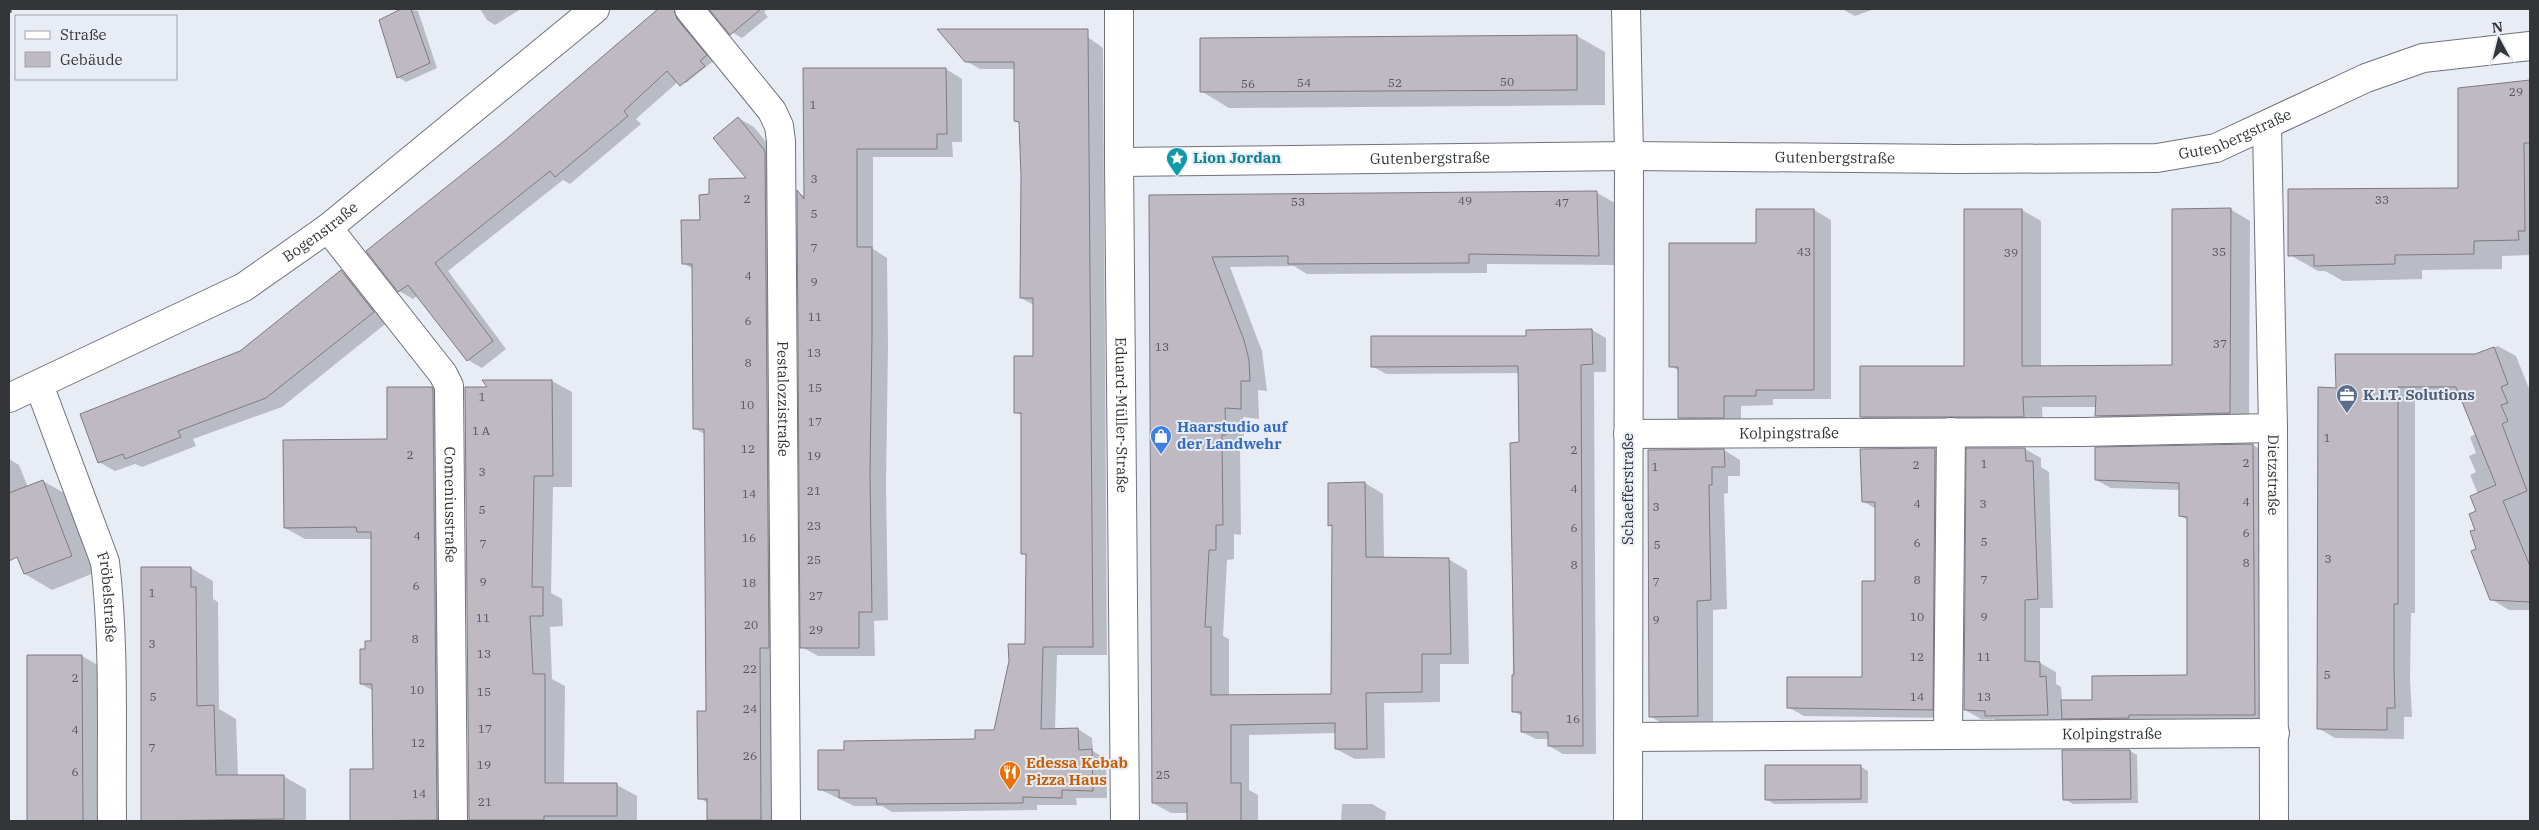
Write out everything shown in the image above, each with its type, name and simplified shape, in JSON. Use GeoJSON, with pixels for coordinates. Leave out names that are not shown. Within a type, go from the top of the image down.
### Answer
{"type":"FeatureCollection","features":[{"type":"Feature","properties":{"kind":"street","name":"Bogenstraße"},"geometry":{"type":"LineString","coordinates":[[9,398],[244,288],[328,228],[595,9]]}},
{"type":"Feature","properties":{"kind":"street","name":"Pestalozzistraße"},"geometry":{"type":"LineString","coordinates":[[689,9],[772,111],[780,126],[786,821]]}},
{"type":"Feature","properties":{"kind":"street","name":"Eduard-Müller-Straße"},"geometry":{"type":"LineString","coordinates":[[1120,9],[1119,162],[1125,821]]}},
{"type":"Feature","properties":{"kind":"street","name":"Schaefferstraße"},"geometry":{"type":"LineString","coordinates":[[1626,9],[1629,156],[1628,821]]}},
{"type":"Feature","properties":{"kind":"street","name":"Gutenbergstraße"},"geometry":{"type":"LineString","coordinates":[[1119,162],[1629,156],[1958,159],[2158,158],[2216,148],[2267,127],[2366,78],[2408,62],[2423,58],[2530,46]]}},
{"type":"Feature","properties":{"kind":"street","name":"Dietzstraße"},"geometry":{"type":"LineString","coordinates":[[2267,127],[2273,428],[2274,821]]}},
{"type":"Feature","properties":{"kind":"street","name":"Comeniusstraße"},"geometry":{"type":"LineString","coordinates":[[328,228],[443,374],[449,386],[453,821]]}},
{"type":"Feature","properties":{"kind":"street","name":"Fröbelstraße"},"geometry":{"type":"LineString","coordinates":[[40,385],[105,562],[110,657],[112,821]]}},
{"type":"Feature","properties":{"kind":"street","name":"Kolpingstraße"},"geometry":{"type":"LineString","coordinates":[[1628,434],[2273,428]]}},
{"type":"Feature","properties":{"kind":"street"},"geometry":{"type":"LineString","coordinates":[[1948,735],[1951,432]]}},
{"type":"Feature","properties":{"kind":"street","name":"Kolpingstraße"},"geometry":{"type":"LineString","coordinates":[[1628,737],[2275,733]]}},
{"type":"Feature","properties":{"kind":"building"},"geometry":{"type":"Polygon","coordinates":[[[401,9],[411,9],[430,63],[397,78],[379,20],[401,9]]]}},
{"type":"Feature","properties":{"kind":"building"},"geometry":{"type":"Polygon","coordinates":[[[658,9],[674,9],[677,19],[707,55],[700,61],[705,66],[680,86],[667,71],[624,111],[628,116],[555,177],[550,171],[435,263],[493,341],[467,361],[408,285],[398,292],[366,251],[504,141],[658,9]]]}},
{"type":"Feature","properties":{"kind":"building"},"geometry":{"type":"Polygon","coordinates":[[[709,9],[761,9],[730,35],[709,9]]]}},
{"type":"Feature","properties":{"kind":"building"},"geometry":{"type":"Polygon","coordinates":[[[937,29],[1088,29],[1093,647],[1043,647],[1041,729],[1078,728],[1079,750],[1092,749],[1093,791],[1062,790],[1062,798],[1023,797],[1023,803],[877,804],[876,798],[839,798],[839,790],[818,790],[818,750],[844,750],[844,741],[975,739],[975,730],[994,730],[1009,661],[1008,644],[1025,644],[1026,554],[1021,554],[1021,413],[1014,413],[1014,356],[1033,356],[1033,298],[1020,298],[1021,176],[1019,122],[1014,121],[1014,62],[965,62],[937,29]]]}},
{"type":"Feature","properties":{"kind":"building"},"geometry":{"type":"Polygon","coordinates":[[[1577,35],[1577,90],[1200,92],[1200,38],[1577,35]]]}},
{"type":"Feature","properties":{"kind":"building"},"geometry":{"type":"Polygon","coordinates":[[[803,68],[946,68],[947,134],[937,134],[937,149],[857,149],[857,247],[872,247],[870,474],[872,612],[859,612],[859,648],[800,648],[797,190],[804,199],[803,68]]]}},
{"type":"Feature","properties":{"kind":"building"},"geometry":{"type":"Polygon","coordinates":[[[2530,80],[2530,143],[2524,143],[2525,231],[2518,231],[2519,240],[2474,241],[2474,254],[2395,255],[2395,264],[2314,266],[2314,255],[2288,256],[2288,189],[2458,188],[2458,88],[2530,80]]]}},
{"type":"Feature","properties":{"kind":"building"},"geometry":{"type":"Polygon","coordinates":[[[738,117],[765,151],[769,648],[760,648],[761,820],[707,820],[707,799],[698,799],[697,711],[706,711],[704,429],[693,429],[692,264],[682,264],[681,220],[700,220],[699,195],[709,194],[709,179],[746,178],[713,138],[738,117]]]}},
{"type":"Feature","properties":{"kind":"building"},"geometry":{"type":"Polygon","coordinates":[[[1597,191],[1599,256],[1469,254],[1469,263],[1288,264],[1288,256],[1212,257],[1244,340],[1249,360],[1250,381],[1241,381],[1241,409],[1225,408],[1226,435],[1222,435],[1223,525],[1216,525],[1216,550],[1209,550],[1205,627],[1211,627],[1211,695],[1331,694],[1332,525],[1328,526],[1328,483],[1365,482],[1366,557],[1449,558],[1451,654],[1422,654],[1422,692],[1366,693],[1367,749],[1335,749],[1335,723],[1231,725],[1231,783],[1241,783],[1241,821],[1187,821],[1187,803],[1152,803],[1149,195],[1597,191]]]}},
{"type":"Feature","properties":{"kind":"building"},"geometry":{"type":"Polygon","coordinates":[[[2231,208],[2230,413],[2095,416],[2096,396],[2023,397],[2024,417],[1860,417],[1860,366],[1964,366],[1964,209],[2022,209],[2022,366],[2172,365],[2172,209],[2231,208]]]}},
{"type":"Feature","properties":{"kind":"building"},"geometry":{"type":"Polygon","coordinates":[[[1756,209],[1814,209],[1814,390],[1756,390],[1756,396],[1724,396],[1724,418],[1678,418],[1678,367],[1669,367],[1669,243],[1756,243],[1756,209]]]}},
{"type":"Feature","properties":{"kind":"building"},"geometry":{"type":"Polygon","coordinates":[[[341,270],[374,312],[266,398],[178,431],[181,437],[125,459],[123,454],[98,463],[80,414],[240,351],[341,270]]]}},
{"type":"Feature","properties":{"kind":"building"},"geometry":{"type":"Polygon","coordinates":[[[1592,329],[1593,364],[1581,365],[1583,746],[1548,746],[1548,732],[1521,732],[1521,712],[1512,712],[1512,675],[1514,675],[1510,443],[1519,442],[1518,366],[1371,367],[1371,336],[1526,336],[1526,330],[1592,329]]]}},
{"type":"Feature","properties":{"kind":"building"},"geometry":{"type":"Polygon","coordinates":[[[2494,347],[2508,384],[2501,387],[2508,403],[2501,405],[2508,421],[2502,424],[2527,491],[2503,501],[2530,566],[2530,602],[2490,600],[2471,551],[2476,549],[2470,531],[2475,530],[2469,514],[2476,511],[2470,496],[2496,485],[2456,387],[2398,387],[2398,604],[2394,604],[2395,708],[2387,708],[2387,730],[2317,729],[2318,387],[2336,388],[2335,354],[2475,354],[2494,347]]]}},
{"type":"Feature","properties":{"kind":"building"},"geometry":{"type":"Polygon","coordinates":[[[482,380],[552,380],[553,476],[534,476],[532,587],[543,587],[543,616],[530,616],[533,674],[545,674],[545,783],[617,783],[617,816],[544,816],[544,820],[469,820],[465,387],[487,387],[482,380]]]}},
{"type":"Feature","properties":{"kind":"building"},"geometry":{"type":"Polygon","coordinates":[[[387,387],[432,387],[433,390],[437,820],[350,821],[350,769],[373,769],[372,684],[360,684],[360,649],[365,649],[365,641],[371,641],[371,532],[357,532],[356,527],[284,528],[283,440],[387,439],[387,387]]]}},
{"type":"Feature","properties":{"kind":"building"},"geometry":{"type":"Polygon","coordinates":[[[2253,444],[2255,715],[2129,715],[2129,718],[2062,719],[2061,700],[2092,700],[2092,676],[2187,675],[2187,517],[2179,516],[2179,483],[2095,480],[2095,447],[2253,444]]]}},
{"type":"Feature","properties":{"kind":"building"},"geometry":{"type":"Polygon","coordinates":[[[1935,448],[1933,710],[1787,708],[1787,677],[1862,677],[1862,581],[1875,581],[1875,502],[1862,502],[1860,449],[1935,448]]]}},
{"type":"Feature","properties":{"kind":"building"},"geometry":{"type":"Polygon","coordinates":[[[1966,448],[2025,448],[2026,461],[2033,461],[2038,599],[2025,600],[2025,661],[2040,662],[2040,677],[2046,676],[2048,715],[1985,716],[1985,711],[1964,710],[1966,448]]]}},
{"type":"Feature","properties":{"kind":"building"},"geometry":{"type":"Polygon","coordinates":[[[1724,449],[1725,467],[1712,467],[1712,485],[1709,485],[1711,600],[1697,601],[1698,716],[1649,717],[1648,450],[1724,449]]]}},
{"type":"Feature","properties":{"kind":"building"},"geometry":{"type":"Polygon","coordinates":[[[43,480],[72,556],[24,574],[17,557],[9,561],[9,493],[43,480]]]}},
{"type":"Feature","properties":{"kind":"building"},"geometry":{"type":"Polygon","coordinates":[[[141,567],[191,567],[191,587],[196,587],[197,706],[214,705],[216,775],[284,775],[284,819],[141,821],[141,567]]]}},
{"type":"Feature","properties":{"kind":"building"},"geometry":{"type":"Polygon","coordinates":[[[27,655],[82,655],[83,821],[27,821],[27,655]]]}},
{"type":"Feature","properties":{"kind":"building"},"geometry":{"type":"Polygon","coordinates":[[[2062,750],[2130,750],[2131,799],[2063,800],[2062,750]]]}},
{"type":"Feature","properties":{"kind":"building"},"geometry":{"type":"Polygon","coordinates":[[[1765,765],[1861,765],[1861,799],[1765,800],[1765,765]]]}},
{"type":"Feature","properties":{"kind":"railway"},"geometry":{"type":"LineString","coordinates":[[9,11],[16,9]]}},
{"type":"Feature","properties":{"kind":"place","name":"Lion Jordan"},"geometry":{"type":"Point","coordinates":[1177,177]}},
{"type":"Feature","properties":{"kind":"place","name":"K.I.T. Solutions"},"geometry":{"type":"Point","coordinates":[2347,414]}},
{"type":"Feature","properties":{"kind":"place","name":"Haarstudio auf der Landwehr"},"geometry":{"type":"Point","coordinates":[1161,455]}},
{"type":"Feature","properties":{"kind":"place","name":"Edessa Kebab Pizza Haus"},"geometry":{"type":"Point","coordinates":[1010,791]}}]}
